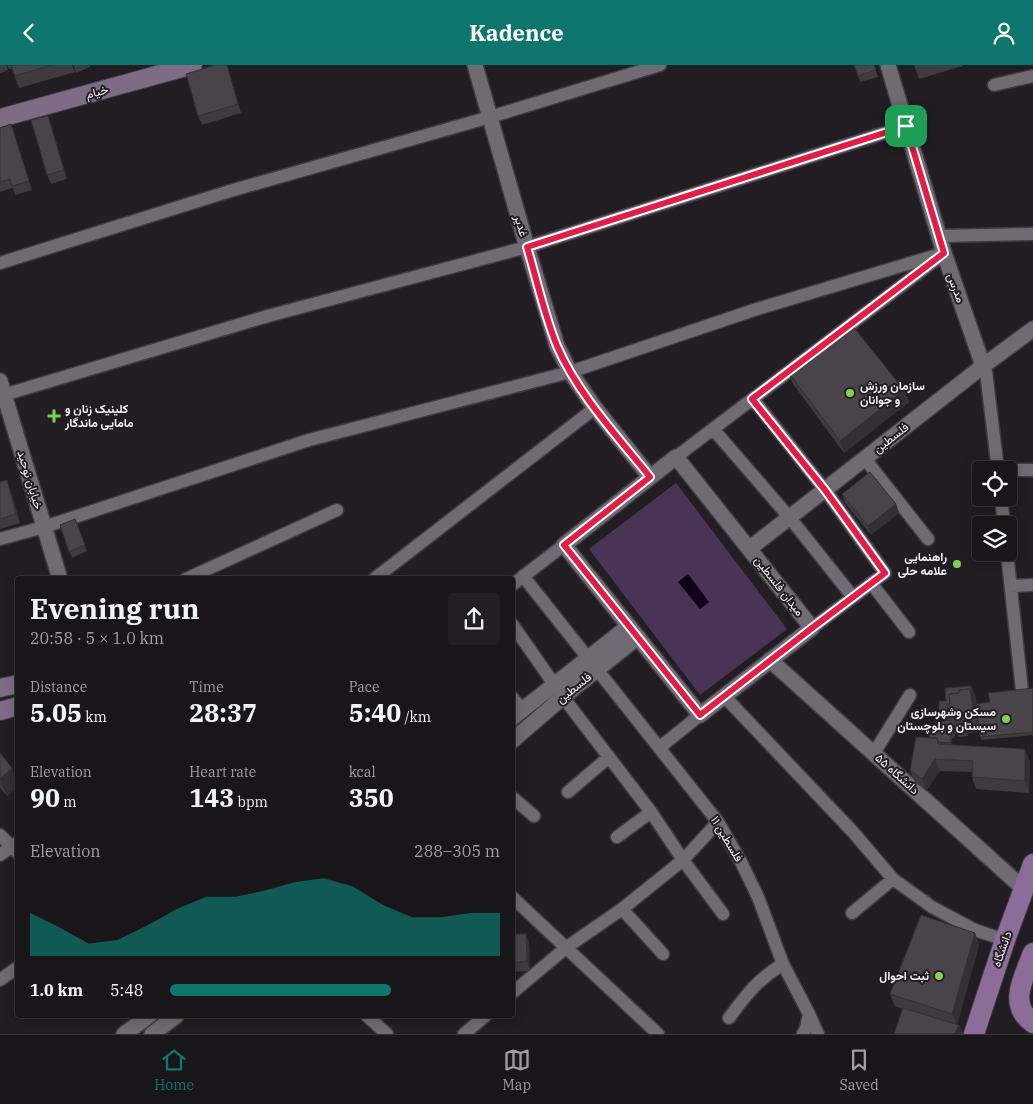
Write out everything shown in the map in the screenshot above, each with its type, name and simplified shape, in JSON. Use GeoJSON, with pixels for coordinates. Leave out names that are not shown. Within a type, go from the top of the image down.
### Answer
{"type":"FeatureCollection","features":[{"type":"Feature","properties":{"kind":"main road","name":"خیام"},"geometry":{"type":"LineString","coordinates":[[0,118],[193,65]]}},
{"type":"Feature","properties":{"kind":"main road"},"geometry":{"type":"LineString","coordinates":[[0,688],[15,685]]}},
{"type":"Feature","properties":{"kind":"main road"},"geometry":{"type":"LineString","coordinates":[[0,711],[15,707]]}},
{"type":"Feature","properties":{"kind":"main road","name":"دانشگاه"},"geometry":{"type":"LineString","coordinates":[[974,1034],[1005,939],[1033,864]]}},
{"type":"Feature","properties":{"kind":"main road"},"geometry":{"type":"LineString","coordinates":[[1033,953],[1028,986],[1018,995],[1019,1006],[1025,1017],[1033,1023]]}},
{"type":"Feature","properties":{"kind":"street","name":"غدیر"},"geometry":{"type":"LineString","coordinates":[[475,65],[557,346],[570,372],[595,408],[650,477]]}},
{"type":"Feature","properties":{"kind":"street"},"geometry":{"type":"LineString","coordinates":[[0,263],[230,191],[490,117],[660,65]]}},
{"type":"Feature","properties":{"kind":"street","name":"مدرس"},"geometry":{"type":"LineString","coordinates":[[888,65],[944,253],[984,365]]}},
{"type":"Feature","properties":{"kind":"street"},"geometry":{"type":"LineString","coordinates":[[994,85],[1033,76]]}},
{"type":"Feature","properties":{"kind":"street"},"geometry":{"type":"LineString","coordinates":[[1,391],[268,316],[527,247],[906,126]]}},
{"type":"Feature","properties":{"kind":"street"},"geometry":{"type":"LineString","coordinates":[[939,236],[1033,234]]}},
{"type":"Feature","properties":{"kind":"street"},"geometry":{"type":"LineString","coordinates":[[0,539],[44,527],[309,440],[570,372],[757,309],[944,253]]}},
{"type":"Feature","properties":{"kind":"street"},"geometry":{"type":"LineString","coordinates":[[515,583],[944,253]]}},
{"type":"Feature","properties":{"kind":"street","name":"فلسطین"},"geometry":{"type":"LineString","coordinates":[[749,549],[984,365],[1033,329]]}},
{"type":"Feature","properties":{"kind":"street"},"geometry":{"type":"LineString","coordinates":[[984,365],[997,461]]}},
{"type":"Feature","properties":{"kind":"street","name":"خیابان توحید"},"geometry":{"type":"LineString","coordinates":[[1,391],[59,576]]}},
{"type":"Feature","properties":{"kind":"street"},"geometry":{"type":"LineString","coordinates":[[752,399],[825,490],[885,573],[812,628]]}},
{"type":"Feature","properties":{"kind":"street"},"geometry":{"type":"LineString","coordinates":[[378,576],[595,408]]}},
{"type":"Feature","properties":{"kind":"street"},"geometry":{"type":"LineString","coordinates":[[713,429],[790,518],[853,597]]}},
{"type":"Feature","properties":{"kind":"street","name":"میدان فلسطین"},"geometry":{"type":"LineString","coordinates":[[676,457],[812,628],[700,715]]}},
{"type":"Feature","properties":{"kind":"street"},"geometry":{"type":"LineString","coordinates":[[865,459],[928,539]]}},
{"type":"Feature","properties":{"kind":"street"},"geometry":{"type":"LineString","coordinates":[[1017,470],[1033,470]]}},
{"type":"Feature","properties":{"kind":"street"},"geometry":{"type":"LineString","coordinates":[[193,576],[337,510]]}},
{"type":"Feature","properties":{"kind":"street"},"geometry":{"type":"LineString","coordinates":[[564,545],[700,715],[659,748]]}},
{"type":"Feature","properties":{"kind":"street"},"geometry":{"type":"LineString","coordinates":[[1008,561],[1022,690]]}},
{"type":"Feature","properties":{"kind":"street","name":"فلسطین ۱۱"},"geometry":{"type":"LineString","coordinates":[[523,576],[718,822],[758,897],[784,964],[818,1034]]}},
{"type":"Feature","properties":{"kind":"street"},"geometry":{"type":"LineString","coordinates":[[871,583],[909,632]]}},
{"type":"Feature","properties":{"kind":"street"},"geometry":{"type":"LineString","coordinates":[[1011,586],[1033,585]]}},
{"type":"Feature","properties":{"kind":"street"},"geometry":{"type":"LineString","coordinates":[[515,628],[559,691],[651,812],[722,914]]}},
{"type":"Feature","properties":{"kind":"street","name":"فلسطین"},"geometry":{"type":"LineString","coordinates":[[515,738],[559,691],[633,632]]}},
{"type":"Feature","properties":{"kind":"street","name":"دانشگاه ۵۵"},"geometry":{"type":"LineString","coordinates":[[770,660],[1024,889]]}},
{"type":"Feature","properties":{"kind":"street","name":"فلسطین"},"geometry":{"type":"LineString","coordinates":[[518,714],[559,691]]}},
{"type":"Feature","properties":{"kind":"street"},"geometry":{"type":"LineString","coordinates":[[874,753],[910,695]]}},
{"type":"Feature","properties":{"kind":"street"},"geometry":{"type":"LineString","coordinates":[[724,696],[853,832],[893,879],[932,907],[975,930],[1005,939]]}},
{"type":"Feature","properties":{"kind":"street"},"geometry":{"type":"LineString","coordinates":[[568,792],[609,757]]}},
{"type":"Feature","properties":{"kind":"street"},"geometry":{"type":"LineString","coordinates":[[515,800],[534,816]]}},
{"type":"Feature","properties":{"kind":"street"},"geometry":{"type":"LineString","coordinates":[[617,837],[651,812]]}},
{"type":"Feature","properties":{"kind":"street"},"geometry":{"type":"LineString","coordinates":[[515,990],[567,947],[622,909],[683,860],[718,822]]}},
{"type":"Feature","properties":{"kind":"street"},"geometry":{"type":"LineString","coordinates":[[0,835],[15,846]]}},
{"type":"Feature","properties":{"kind":"street"},"geometry":{"type":"LineString","coordinates":[[0,855],[15,848]]}},
{"type":"Feature","properties":{"kind":"street"},"geometry":{"type":"LineString","coordinates":[[852,913],[893,879]]}},
{"type":"Feature","properties":{"kind":"street"},"geometry":{"type":"LineString","coordinates":[[515,900],[658,1034]]}},
{"type":"Feature","properties":{"kind":"street"},"geometry":{"type":"LineString","coordinates":[[622,909],[663,954]]}},
{"type":"Feature","properties":{"kind":"street"},"geometry":{"type":"LineString","coordinates":[[729,1018],[749,991],[764,977],[784,964]]}},
{"type":"Feature","properties":{"kind":"street"},"geometry":{"type":"LineString","coordinates":[[0,980],[15,969]]}},
{"type":"Feature","properties":{"kind":"street"},"geometry":{"type":"LineString","coordinates":[[803,1034],[809,1014]]}},
{"type":"Feature","properties":{"kind":"street"},"geometry":{"type":"LineString","coordinates":[[124,1034],[143,1018]]}},
{"type":"Feature","properties":{"kind":"street"},"geometry":{"type":"LineString","coordinates":[[158,1033],[174,1018]]}},
{"type":"Feature","properties":{"kind":"street"},"geometry":{"type":"LineString","coordinates":[[369,1018],[387,1034]]}},
{"type":"Feature","properties":{"kind":"street"},"geometry":{"type":"LineString","coordinates":[[464,1034],[483,1018]]}},
{"type":"Feature","properties":{"kind":"shaded area"},"geometry":{"type":"Polygon","coordinates":[[[676,483],[787,629],[700,695],[589,549],[676,483]]]}},
{"type":"Feature","properties":{"kind":"shaded area"},"geometry":{"type":"Polygon","coordinates":[[[688,574],[709,602],[700,609],[678,582],[688,574]]]}},
{"type":"Feature","properties":{"kind":"building"},"geometry":{"type":"Polygon","coordinates":[[[11,65],[52,65],[15,76],[11,65]]]}},
{"type":"Feature","properties":{"kind":"building"},"geometry":{"type":"Polygon","coordinates":[[[215,65],[227,65],[238,104],[198,116],[186,74],[215,65]]]}},
{"type":"Feature","properties":{"kind":"building"},"geometry":{"type":"Polygon","coordinates":[[[854,65],[874,65],[876,70],[858,76],[854,65]]]}},
{"type":"Feature","properties":{"kind":"building"},"geometry":{"type":"Polygon","coordinates":[[[48,116],[64,170],[47,175],[31,120],[48,116]]]}},
{"type":"Feature","properties":{"kind":"building"},"geometry":{"type":"Polygon","coordinates":[[[11,124],[29,181],[12,186],[10,179],[0,182],[0,128],[11,124]]]}},
{"type":"Feature","properties":{"kind":"building","name":"سازمان ورزش و جوانان"},"geometry":{"type":"Polygon","coordinates":[[[852,325],[904,390],[840,441],[788,372],[852,325]]]}},
{"type":"Feature","properties":{"kind":"building"},"geometry":{"type":"Polygon","coordinates":[[[870,472],[896,504],[868,526],[842,494],[870,472]]]}},
{"type":"Feature","properties":{"kind":"building"},"geometry":{"type":"Polygon","coordinates":[[[7,480],[16,514],[0,519],[0,482],[7,480]]]}},
{"type":"Feature","properties":{"kind":"building"},"geometry":{"type":"Polygon","coordinates":[[[75,519],[85,545],[69,552],[60,525],[75,519]]]}},
{"type":"Feature","properties":{"kind":"building"},"geometry":{"type":"Polygon","coordinates":[[[971,686],[972,695],[970,689],[959,690],[959,693],[949,694],[950,704],[947,704],[948,710],[939,711],[939,701],[946,701],[945,688],[971,686]]]}},
{"type":"Feature","properties":{"kind":"building","name":"مسکن وشهرسازی سیستان و بلوچستان"},"geometry":{"type":"Polygon","coordinates":[[[1033,688],[1033,732],[980,737],[976,704],[990,702],[988,693],[1033,688]]]}},
{"type":"Feature","properties":{"kind":"building"},"geometry":{"type":"Polygon","coordinates":[[[970,689],[974,714],[961,715],[962,718],[951,719],[951,715],[948,716],[947,704],[950,704],[949,694],[959,693],[959,690],[970,689]]]}},
{"type":"Feature","properties":{"kind":"building"},"geometry":{"type":"Polygon","coordinates":[[[950,720],[954,733],[951,735],[950,743],[939,742],[937,738],[928,738],[936,722],[950,720]]]}},
{"type":"Feature","properties":{"kind":"building"},"geometry":{"type":"Polygon","coordinates":[[[916,737],[937,738],[938,744],[1025,749],[1025,781],[972,777],[973,761],[935,759],[922,779],[910,770],[916,737]]]}},
{"type":"Feature","properties":{"kind":"building"},"geometry":{"type":"Polygon","coordinates":[[[0,753],[12,768],[0,779],[0,753]]]}},
{"type":"Feature","properties":{"kind":"building","name":"ثبت احوال"},"geometry":{"type":"Polygon","coordinates":[[[921,915],[975,933],[952,1014],[890,994],[921,915]]]}},
{"type":"Feature","properties":{"kind":"building"},"geometry":{"type":"Polygon","coordinates":[[[515,934],[526,934],[527,961],[515,963],[515,934]]]}},
{"type":"Feature","properties":{"kind":"building"},"geometry":{"type":"Polygon","coordinates":[[[903,1008],[959,1025],[955,1034],[894,1034],[903,1008]]]}},
{"type":"Feature","properties":{"kind":"place","name":"سازمان ورزش و جوانان"},"geometry":{"type":"Point","coordinates":[850,393]}},
{"type":"Feature","properties":{"kind":"place","name":"کلینیک زنان و مامایی ماندگار"},"geometry":{"type":"Point","coordinates":[54,416]}},
{"type":"Feature","properties":{"kind":"place","name":"راهنمایی علامه حلی"},"geometry":{"type":"Point","coordinates":[957,564]}},
{"type":"Feature","properties":{"kind":"place","name":"مسکن وشهرسازی سیستان و بلوچستان"},"geometry":{"type":"Point","coordinates":[1006,719]}},
{"type":"Feature","properties":{"kind":"place","name":"ثبت احوال"},"geometry":{"type":"Point","coordinates":[939,976]}},
{"type":"Feature","properties":{"kind":"route"},"geometry":{"type":"LineString","coordinates":[[906,126],[944,253],[752,399],[825,490],[885,573],[700,715],[564,545],[650,477],[595,408],[570,372],[557,346],[550,326],[527,247],[906,126]]}}]}
